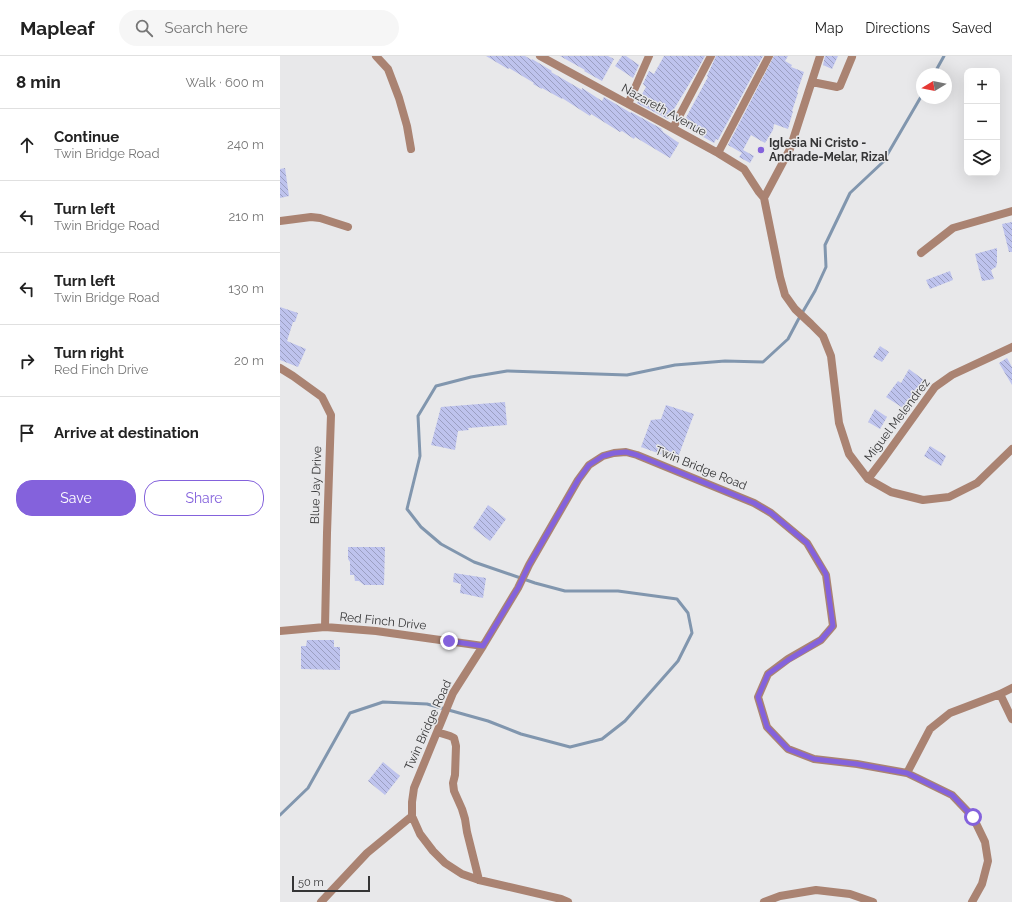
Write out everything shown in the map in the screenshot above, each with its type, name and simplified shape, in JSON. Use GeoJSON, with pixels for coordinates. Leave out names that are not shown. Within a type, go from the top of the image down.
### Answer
{"type":"FeatureCollection","features":[{"type":"Feature","properties":{"kind":"street"},"geometry":{"type":"LineString","coordinates":[[376,56],[388,69],[399,98],[412,149]]}},
{"type":"Feature","properties":{"kind":"street","name":"Nazareth Avenue"},"geometry":{"type":"LineString","coordinates":[[540,56],[744,168],[764,198]]}},
{"type":"Feature","properties":{"kind":"street"},"geometry":{"type":"LineString","coordinates":[[628,104],[650,56]]}},
{"type":"Feature","properties":{"kind":"street"},"geometry":{"type":"LineString","coordinates":[[673,128],[710,56]]}},
{"type":"Feature","properties":{"kind":"street"},"geometry":{"type":"LineString","coordinates":[[718,153],[769,56]]}},
{"type":"Feature","properties":{"kind":"street"},"geometry":{"type":"LineString","coordinates":[[820,56],[790,149],[764,198],[785,295],[795,309],[823,336],[831,356],[839,423],[849,454],[868,479],[891,492],[924,500],[949,497],[977,483],[1012,449]]}},
{"type":"Feature","properties":{"kind":"street"},"geometry":{"type":"LineString","coordinates":[[812,82],[840,86],[852,56]]}},
{"type":"Feature","properties":{"kind":"street"},"geometry":{"type":"LineString","coordinates":[[921,253],[953,228],[1012,211]]}},
{"type":"Feature","properties":{"kind":"street"},"geometry":{"type":"LineString","coordinates":[[280,221],[311,217],[320,218],[348,227]]}},
{"type":"Feature","properties":{"kind":"street","name":"Miguel Melendrez"},"geometry":{"type":"LineString","coordinates":[[868,479],[935,387],[952,374],[1012,347]]}},
{"type":"Feature","properties":{"kind":"street","name":"Blue Jay Drive"},"geometry":{"type":"LineString","coordinates":[[280,368],[322,397],[331,415],[325,627]]}},
{"type":"Feature","properties":{"kind":"street","name":"Twin Bridge Road"},"geometry":{"type":"LineString","coordinates":[[412,816],[414,788],[453,693],[518,588],[529,565],[578,480],[589,465],[603,456],[626,452],[637,455],[754,503],[771,513],[807,543],[826,574],[833,626],[821,640],[768,674],[758,697],[767,727],[788,749],[814,759],[857,764],[907,773],[952,795],[973,817],[985,842],[988,861],[982,884],[972,902]]}},
{"type":"Feature","properties":{"kind":"street","name":"Red Finch Drive"},"geometry":{"type":"LineString","coordinates":[[280,631],[325,627],[376,631],[483,646]]}},
{"type":"Feature","properties":{"kind":"street"},"geometry":{"type":"LineString","coordinates":[[907,773],[930,729],[950,713],[1012,688]]}},
{"type":"Feature","properties":{"kind":"street"},"geometry":{"type":"LineString","coordinates":[[1000,694],[1012,719]]}},
{"type":"Feature","properties":{"kind":"street"},"geometry":{"type":"LineString","coordinates":[[438,729],[454,738],[456,746],[455,775],[453,783],[454,790],[462,808],[480,880]]}},
{"type":"Feature","properties":{"kind":"street"},"geometry":{"type":"LineString","coordinates":[[321,902],[367,853],[412,816],[420,834],[432,851],[445,863],[462,874],[480,880],[561,899],[568,902]]}},
{"type":"Feature","properties":{"kind":"street"},"geometry":{"type":"LineString","coordinates":[[764,902],[780,896],[816,890],[850,894],[873,902]]}},
{"type":"Feature","properties":{"kind":"building"},"geometry":{"type":"Polygon","coordinates":[[[486,56],[525,56],[532,59],[552,71],[551,72],[582,90],[582,88],[602,101],[604,97],[662,129],[661,130],[663,132],[679,143],[670,158],[635,137],[634,139],[622,131],[620,132],[591,114],[590,116],[562,98],[542,89],[509,68],[508,69],[486,56]]]}},
{"type":"Feature","properties":{"kind":"building"},"geometry":{"type":"Polygon","coordinates":[[[560,56],[608,56],[614,59],[602,81],[560,56]]]}},
{"type":"Feature","properties":{"kind":"building"},"geometry":{"type":"Polygon","coordinates":[[[622,56],[626,56],[639,65],[633,78],[615,66],[622,56]]]}},
{"type":"Feature","properties":{"kind":"building"},"geometry":{"type":"Polygon","coordinates":[[[664,56],[705,56],[668,119],[637,103],[646,87],[643,84],[649,71],[654,74],[664,56]]]}},
{"type":"Feature","properties":{"kind":"building"},"geometry":{"type":"Polygon","coordinates":[[[716,56],[763,56],[718,140],[716,139],[714,143],[682,125],[708,77],[707,76],[716,56]]]}},
{"type":"Feature","properties":{"kind":"building"},"geometry":{"type":"Polygon","coordinates":[[[774,56],[788,56],[785,61],[792,65],[791,67],[804,72],[797,92],[798,93],[788,129],[774,124],[773,130],[765,143],[751,135],[743,150],[754,156],[750,163],[739,157],[742,153],[728,145],[774,56]]]}},
{"type":"Feature","properties":{"kind":"building"},"geometry":{"type":"Polygon","coordinates":[[[825,56],[838,56],[832,69],[823,65],[825,56]]]}},
{"type":"Feature","properties":{"kind":"building"},"geometry":{"type":"Polygon","coordinates":[[[285,168],[289,196],[280,198],[280,169],[285,168]]]}},
{"type":"Feature","properties":{"kind":"building"},"geometry":{"type":"Polygon","coordinates":[[[1012,222],[1012,252],[1009,252],[1002,224],[1012,222]]]}},
{"type":"Feature","properties":{"kind":"building"},"geometry":{"type":"Polygon","coordinates":[[[997,248],[996,267],[991,270],[994,279],[982,281],[975,254],[997,248]]]}},
{"type":"Feature","properties":{"kind":"building"},"geometry":{"type":"Polygon","coordinates":[[[950,271],[953,280],[930,289],[926,280],[950,271]]]}},
{"type":"Feature","properties":{"kind":"building"},"geometry":{"type":"Polygon","coordinates":[[[280,307],[298,313],[295,322],[293,322],[287,341],[306,349],[298,367],[280,360],[280,307]]]}},
{"type":"Feature","properties":{"kind":"building"},"geometry":{"type":"Polygon","coordinates":[[[880,346],[889,352],[882,362],[873,357],[880,346]]]}},
{"type":"Feature","properties":{"kind":"building"},"geometry":{"type":"Polygon","coordinates":[[[1007,358],[1012,367],[1012,385],[999,363],[1007,358]]]}},
{"type":"Feature","properties":{"kind":"building"},"geometry":{"type":"Polygon","coordinates":[[[909,369],[925,381],[919,390],[917,388],[903,408],[886,397],[898,381],[901,383],[909,369]]]}},
{"type":"Feature","properties":{"kind":"building"},"geometry":{"type":"Polygon","coordinates":[[[505,402],[507,425],[468,428],[469,430],[458,431],[455,450],[431,445],[441,407],[505,402]]]}},
{"type":"Feature","properties":{"kind":"building"},"geometry":{"type":"Polygon","coordinates":[[[666,405],[694,414],[677,460],[641,447],[651,420],[661,419],[666,405]]]}},
{"type":"Feature","properties":{"kind":"building"},"geometry":{"type":"Polygon","coordinates":[[[875,409],[887,417],[880,429],[868,422],[875,409]]]}},
{"type":"Feature","properties":{"kind":"building"},"geometry":{"type":"Polygon","coordinates":[[[930,446],[946,456],[941,466],[924,456],[930,446]]]}},
{"type":"Feature","properties":{"kind":"building"},"geometry":{"type":"Polygon","coordinates":[[[488,505],[506,519],[490,541],[473,528],[488,505]]]}},
{"type":"Feature","properties":{"kind":"building"},"geometry":{"type":"Polygon","coordinates":[[[348,547],[385,547],[384,585],[364,585],[359,581],[355,581],[354,575],[350,575],[348,547]]]}},
{"type":"Feature","properties":{"kind":"building"},"geometry":{"type":"Polygon","coordinates":[[[454,573],[486,578],[483,598],[460,593],[461,584],[453,582],[454,573]]]}},
{"type":"Feature","properties":{"kind":"building"},"geometry":{"type":"Polygon","coordinates":[[[307,640],[334,640],[334,647],[340,647],[340,670],[301,669],[301,646],[306,646],[307,640]]]}},
{"type":"Feature","properties":{"kind":"building"},"geometry":{"type":"Polygon","coordinates":[[[383,762],[400,776],[385,795],[368,781],[383,762]]]}},
{"type":"Feature","properties":{"kind":"waterway"},"geometry":{"type":"LineString","coordinates":[[937,68],[944,56]]}},
{"type":"Feature","properties":{"kind":"waterway"},"geometry":{"type":"LineString","coordinates":[[280,815],[308,788],[350,713],[383,702],[427,704],[488,721],[521,734],[570,747],[602,739],[625,721],[678,661],[692,633],[688,613],[677,599],[618,591],[565,591],[535,583],[474,562],[441,544],[421,527],[407,509],[420,456],[418,416],[436,386],[471,377],[507,371],[627,375],[675,365],[725,361],[763,362],[788,339],[815,291],[826,267],[825,245],[850,193],[883,162],[917,104]]}},
{"type":"Feature","properties":{"kind":"place","name":"Iglesia Ni Cristo - Andrade-Melar, Rizal"},"geometry":{"type":"Point","coordinates":[761,150]}},
{"type":"Feature","properties":{"kind":"route"},"geometry":{"type":"LineString","coordinates":[[449,641],[483,646],[518,588],[529,565],[578,480],[589,465],[603,456],[614,453],[626,452],[637,455],[754,503],[771,513],[807,543],[826,574],[833,626],[821,640],[803,650],[768,674],[758,697],[767,727],[788,749],[814,759],[857,764],[907,773],[952,795],[973,817]]}}]}
